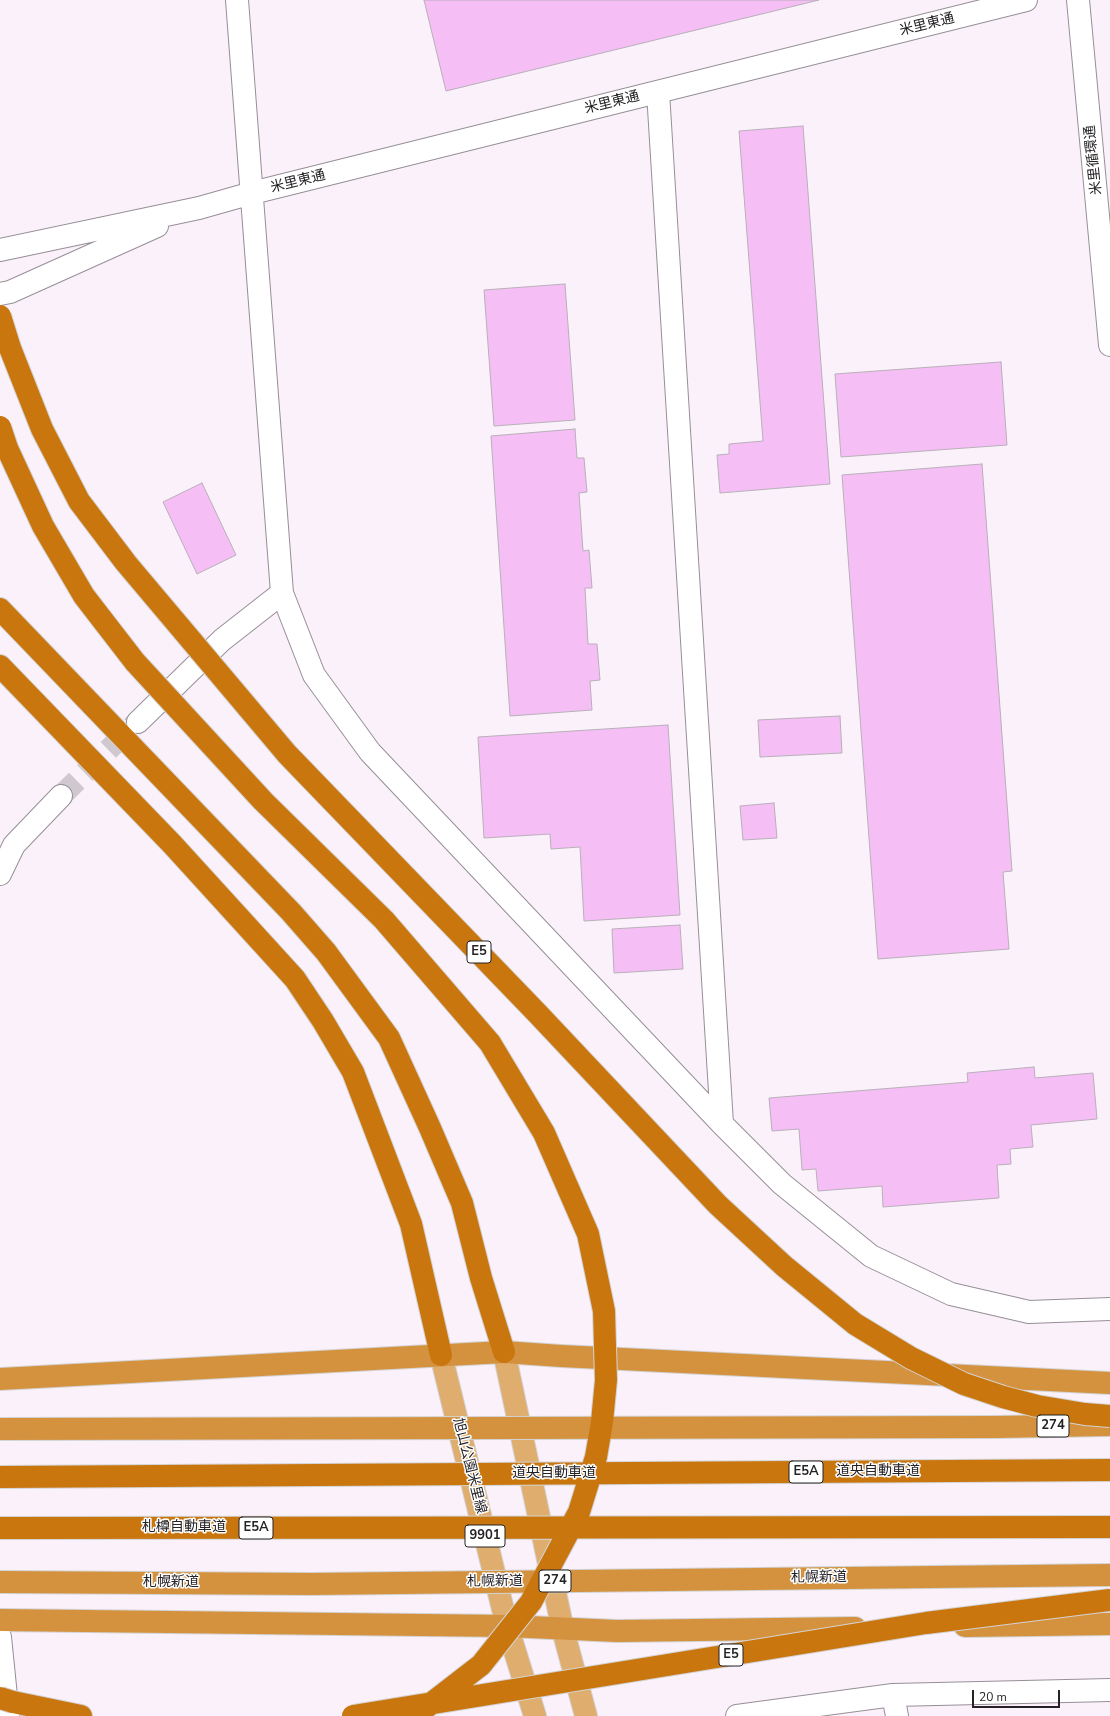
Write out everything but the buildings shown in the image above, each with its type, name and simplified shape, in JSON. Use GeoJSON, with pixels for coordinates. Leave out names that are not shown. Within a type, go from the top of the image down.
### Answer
{"type":"FeatureCollection","features":[{"type":"Feature","properties":{"kind":"highway","name":"E5"},"geometry":{"type":"LineString","coordinates":[[0,316],[10,348],[42,429],[69,482],[79,501],[126,563],[287,754],[537,1013],[718,1205],[784,1266],[855,1324],[911,1358],[964,1384],[1003,1397],[1037,1406],[1085,1414],[1110,1416]]}},
{"type":"Feature","properties":{"kind":"highway"},"geometry":{"type":"LineString","coordinates":[[0,427],[7,448],[43,526],[84,596],[135,662],[263,801],[384,920],[490,1043],[544,1133],[588,1234],[604,1311],[606,1380],[602,1422],[596,1457],[579,1512],[530,1602],[481,1665],[415,1716]]}},
{"type":"Feature","properties":{"kind":"highway"},"geometry":{"type":"LineString","coordinates":[[0,609],[291,912],[326,952],[389,1038],[462,1203],[481,1278],[504,1352]]}},
{"type":"Feature","properties":{"kind":"highway"},"geometry":{"type":"LineString","coordinates":[[0,666],[172,844],[295,979],[323,1021],[353,1072],[411,1224],[442,1355]]}},
{"type":"Feature","properties":{"kind":"highway"},"geometry":{"type":"LineString","coordinates":[[0,1379],[504,1352],[1110,1384]]}},
{"type":"Feature","properties":{"kind":"highway","name":"274"},"geometry":{"type":"LineString","coordinates":[[0,1429],[996,1427],[1110,1425]]}},
{"type":"Feature","properties":{"kind":"highway","name":"道央自動車道"},"geometry":{"type":"LineString","coordinates":[[0,1477],[1110,1470]]}},
{"type":"Feature","properties":{"kind":"highway","name":"札樽自動車道"},"geometry":{"type":"LineString","coordinates":[[0,1528],[1110,1527]]}},
{"type":"Feature","properties":{"kind":"highway","name":"札幌新道"},"geometry":{"type":"LineString","coordinates":[[0,1582],[311,1584],[1110,1575]]}},
{"type":"Feature","properties":{"kind":"highway","name":"E5"},"geometry":{"type":"LineString","coordinates":[[353,1716],[926,1623],[1110,1600]]}},
{"type":"Feature","properties":{"kind":"highway"},"geometry":{"type":"LineString","coordinates":[[0,1620],[507,1626],[563,1630],[617,1631],[1110,1624]]}},
{"type":"Feature","properties":{"kind":"highway"},"geometry":{"type":"LineString","coordinates":[[0,1698],[81,1716]]}},
{"type":"Feature","properties":{"kind":"main road"},"geometry":{"type":"LineString","coordinates":[[504,1352],[563,1630],[586,1716]]}},
{"type":"Feature","properties":{"kind":"main road","name":"旭山公園米里線"},"geometry":{"type":"LineString","coordinates":[[442,1355],[507,1626],[535,1716]]}},
{"type":"Feature","properties":{"kind":"street"},"geometry":{"type":"LineString","coordinates":[[237,0],[282,593],[314,675],[370,752],[722,1124],[782,1184],[871,1256],[951,1294],[1029,1312],[1110,1309]]}},
{"type":"Feature","properties":{"kind":"street","name":"米里東通"},"geometry":{"type":"LineString","coordinates":[[0,250],[199,208],[252,193],[1026,0]]}},
{"type":"Feature","properties":{"kind":"street","name":"米里循環通"},"geometry":{"type":"LineString","coordinates":[[1078,0],[1106,239],[1110,345]]}},
{"type":"Feature","properties":{"kind":"street"},"geometry":{"type":"LineString","coordinates":[[658,92],[722,1124]]}},
{"type":"Feature","properties":{"kind":"street","name":"米里東通"},"geometry":{"type":"LineString","coordinates":[[0,294],[10,292],[199,208]]}},
{"type":"Feature","properties":{"kind":"street"},"geometry":{"type":"LineString","coordinates":[[138,722],[222,640],[282,593]]}},
{"type":"Feature","properties":{"kind":"street"},"geometry":{"type":"LineString","coordinates":[[0,874],[14,845],[61,796]]}},
{"type":"Feature","properties":{"kind":"street"},"geometry":{"type":"LineString","coordinates":[[0,1637],[8,1716]]}},
{"type":"Feature","properties":{"kind":"street"},"geometry":{"type":"LineString","coordinates":[[737,1716],[893,1695],[1110,1690]]}},
{"type":"Feature","properties":{"kind":"street"},"geometry":{"type":"LineString","coordinates":[[893,1695],[897,1716]]}},
{"type":"Feature","properties":{"kind":"tunnel"},"geometry":{"type":"LineString","coordinates":[[61,796],[135,724]]}}]}
